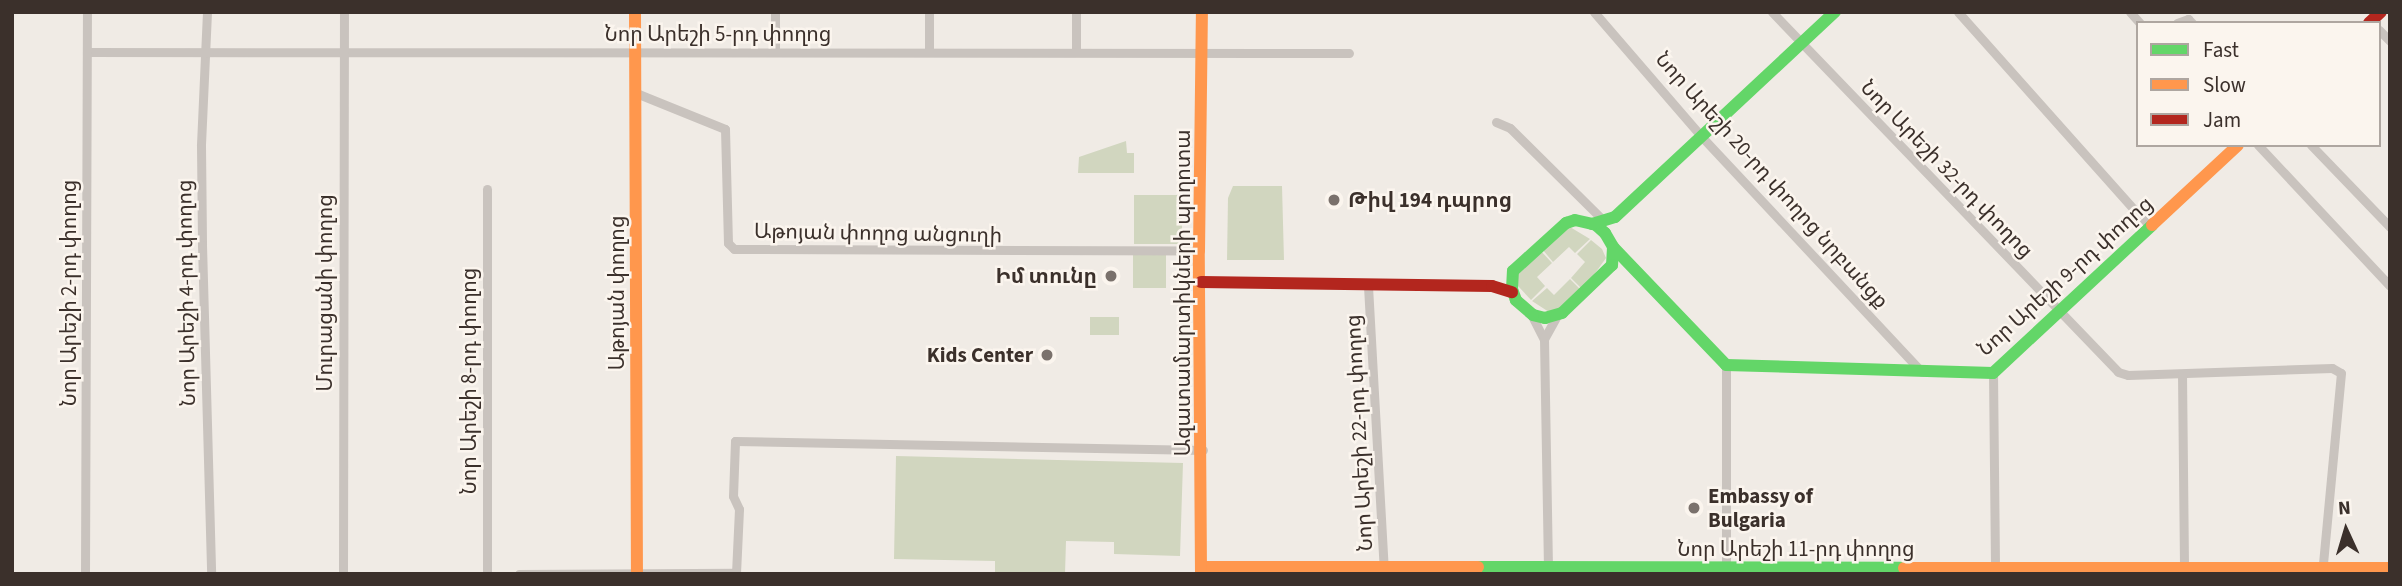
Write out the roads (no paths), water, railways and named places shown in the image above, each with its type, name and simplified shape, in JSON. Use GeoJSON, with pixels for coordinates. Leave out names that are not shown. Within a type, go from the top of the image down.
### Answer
{"type":"FeatureCollection","features":[{"type":"Feature","properties":{"kind":"street","name":"Նոր Արեշի 2-րդ փողոց"},"geometry":{"type":"LineString","coordinates":[[85,574],[87,12]]}},
{"type":"Feature","properties":{"kind":"street","name":"Նոր Արեշի 4-րդ փողոց"},"geometry":{"type":"LineString","coordinates":[[207,12],[201,146],[201,233],[211,574]]}},
{"type":"Feature","properties":{"kind":"street","name":"Մուրացանի փողոց"},"geometry":{"type":"LineString","coordinates":[[343,574],[344,12]]}},
{"type":"Feature","properties":{"kind":"street","name":"Աթոյան փողոց"},"geometry":{"type":"LineString","coordinates":[[635,12],[637,574]]}},
{"type":"Feature","properties":{"kind":"street"},"geometry":{"type":"LineString","coordinates":[[775,12],[775,52]]}},
{"type":"Feature","properties":{"kind":"street"},"geometry":{"type":"LineString","coordinates":[[929,12],[929,52]]}},
{"type":"Feature","properties":{"kind":"street"},"geometry":{"type":"LineString","coordinates":[[1076,12],[1076,52]]}},
{"type":"Feature","properties":{"kind":"street","name":"Ազատամարտիկների պողոտա"},"geometry":{"type":"LineString","coordinates":[[1201,570],[1203,450],[1199,251],[1202,12]]}},
{"type":"Feature","properties":{"kind":"street","name":"Նոր Արեշի 20-րդ փողոց նրբանցք"},"geometry":{"type":"LineString","coordinates":[[1594,12],[1701,135],[1922,372]]}},
{"type":"Feature","properties":{"kind":"street","name":"Նոր Արեշի 32-րդ փողոց"},"geometry":{"type":"LineString","coordinates":[[1772,12],[2122,374],[2337,370],[2342,379],[2322,571]]}},
{"type":"Feature","properties":{"kind":"street"},"geometry":{"type":"LineString","coordinates":[[1492,286],[1513,271],[1566,223],[1575,220],[1604,221],[1835,12]]}},
{"type":"Feature","properties":{"kind":"street"},"geometry":{"type":"LineString","coordinates":[[1958,12],[2149,226]]}},
{"type":"Feature","properties":{"kind":"street","name":"Նոր Արեշի 5-րդ փողոց"},"geometry":{"type":"LineString","coordinates":[[87,52],[1349,53]]}},
{"type":"Feature","properties":{"kind":"street","name":"Աթոյան փողոց անցուղի"},"geometry":{"type":"LineString","coordinates":[[636,93],[725,129],[728,243],[734,249],[1199,251]]}},
{"type":"Feature","properties":{"kind":"street"},"geometry":{"type":"LineString","coordinates":[[1496,122],[1510,128],[1604,221],[1610,242],[1610,268]]}},
{"type":"Feature","properties":{"kind":"street","name":"Նոր Արեշի 9-րդ փողոց"},"geometry":{"type":"LineString","coordinates":[[1726,365],[1993,373],[2236,147]]}},
{"type":"Feature","properties":{"kind":"street"},"geometry":{"type":"LineString","coordinates":[[2260,147],[2390,286]]}},
{"type":"Feature","properties":{"kind":"street"},"geometry":{"type":"LineString","coordinates":[[2313,147],[2390,227]]}},
{"type":"Feature","properties":{"kind":"street","name":"Նոր Արեշի 8-րդ փողոց"},"geometry":{"type":"LineString","coordinates":[[487,189],[487,574]]}},
{"type":"Feature","properties":{"kind":"street"},"geometry":{"type":"LineString","coordinates":[[1604,221],[1610,242],[1630,267],[1726,365],[1726,571]]}},
{"type":"Feature","properties":{"kind":"street"},"geometry":{"type":"LineString","coordinates":[[1544,339],[1557,316],[1610,268],[1630,267]]}},
{"type":"Feature","properties":{"kind":"street"},"geometry":{"type":"LineString","coordinates":[[1513,271],[1513,292],[1523,308],[1531,314],[1545,318],[1557,316]]}},
{"type":"Feature","properties":{"kind":"street"},"geometry":{"type":"LineString","coordinates":[[1201,282],[1492,286],[1513,292]]}},
{"type":"Feature","properties":{"kind":"street","name":"Նոր Արեշի 22-րդ փողոց"},"geometry":{"type":"LineString","coordinates":[[1368,286],[1379,571]]}},
{"type":"Feature","properties":{"kind":"street"},"geometry":{"type":"LineString","coordinates":[[1531,314],[1544,339],[1548,571]]}},
{"type":"Feature","properties":{"kind":"street"},"geometry":{"type":"LineString","coordinates":[[1993,373],[1995,572]]}},
{"type":"Feature","properties":{"kind":"street"},"geometry":{"type":"LineString","coordinates":[[2182,374],[2184,571]]}},
{"type":"Feature","properties":{"kind":"street"},"geometry":{"type":"LineString","coordinates":[[519,574],[736,573],[739,509],[733,496],[735,441],[1203,450]]}},
{"type":"Feature","properties":{"kind":"street","name":"Նոր Արեշի 11-րդ փողոց"},"geometry":{"type":"LineString","coordinates":[[1201,570],[1995,572],[2322,571],[2390,568]]}},
{"type":"Feature","properties":{"kind":"place","name":"Թիվ 194 դպրոց"},"geometry":{"type":"Point","coordinates":[1334,200]}},
{"type":"Feature","properties":{"kind":"place","name":"Իմ տունը"},"geometry":{"type":"Point","coordinates":[1111,276]}},
{"type":"Feature","properties":{"kind":"place","name":"Kids Center"},"geometry":{"type":"Point","coordinates":[1047,355]}},
{"type":"Feature","properties":{"kind":"place","name":"Embassy of Bulgaria"},"geometry":{"type":"Point","coordinates":[1694,508]}}]}
